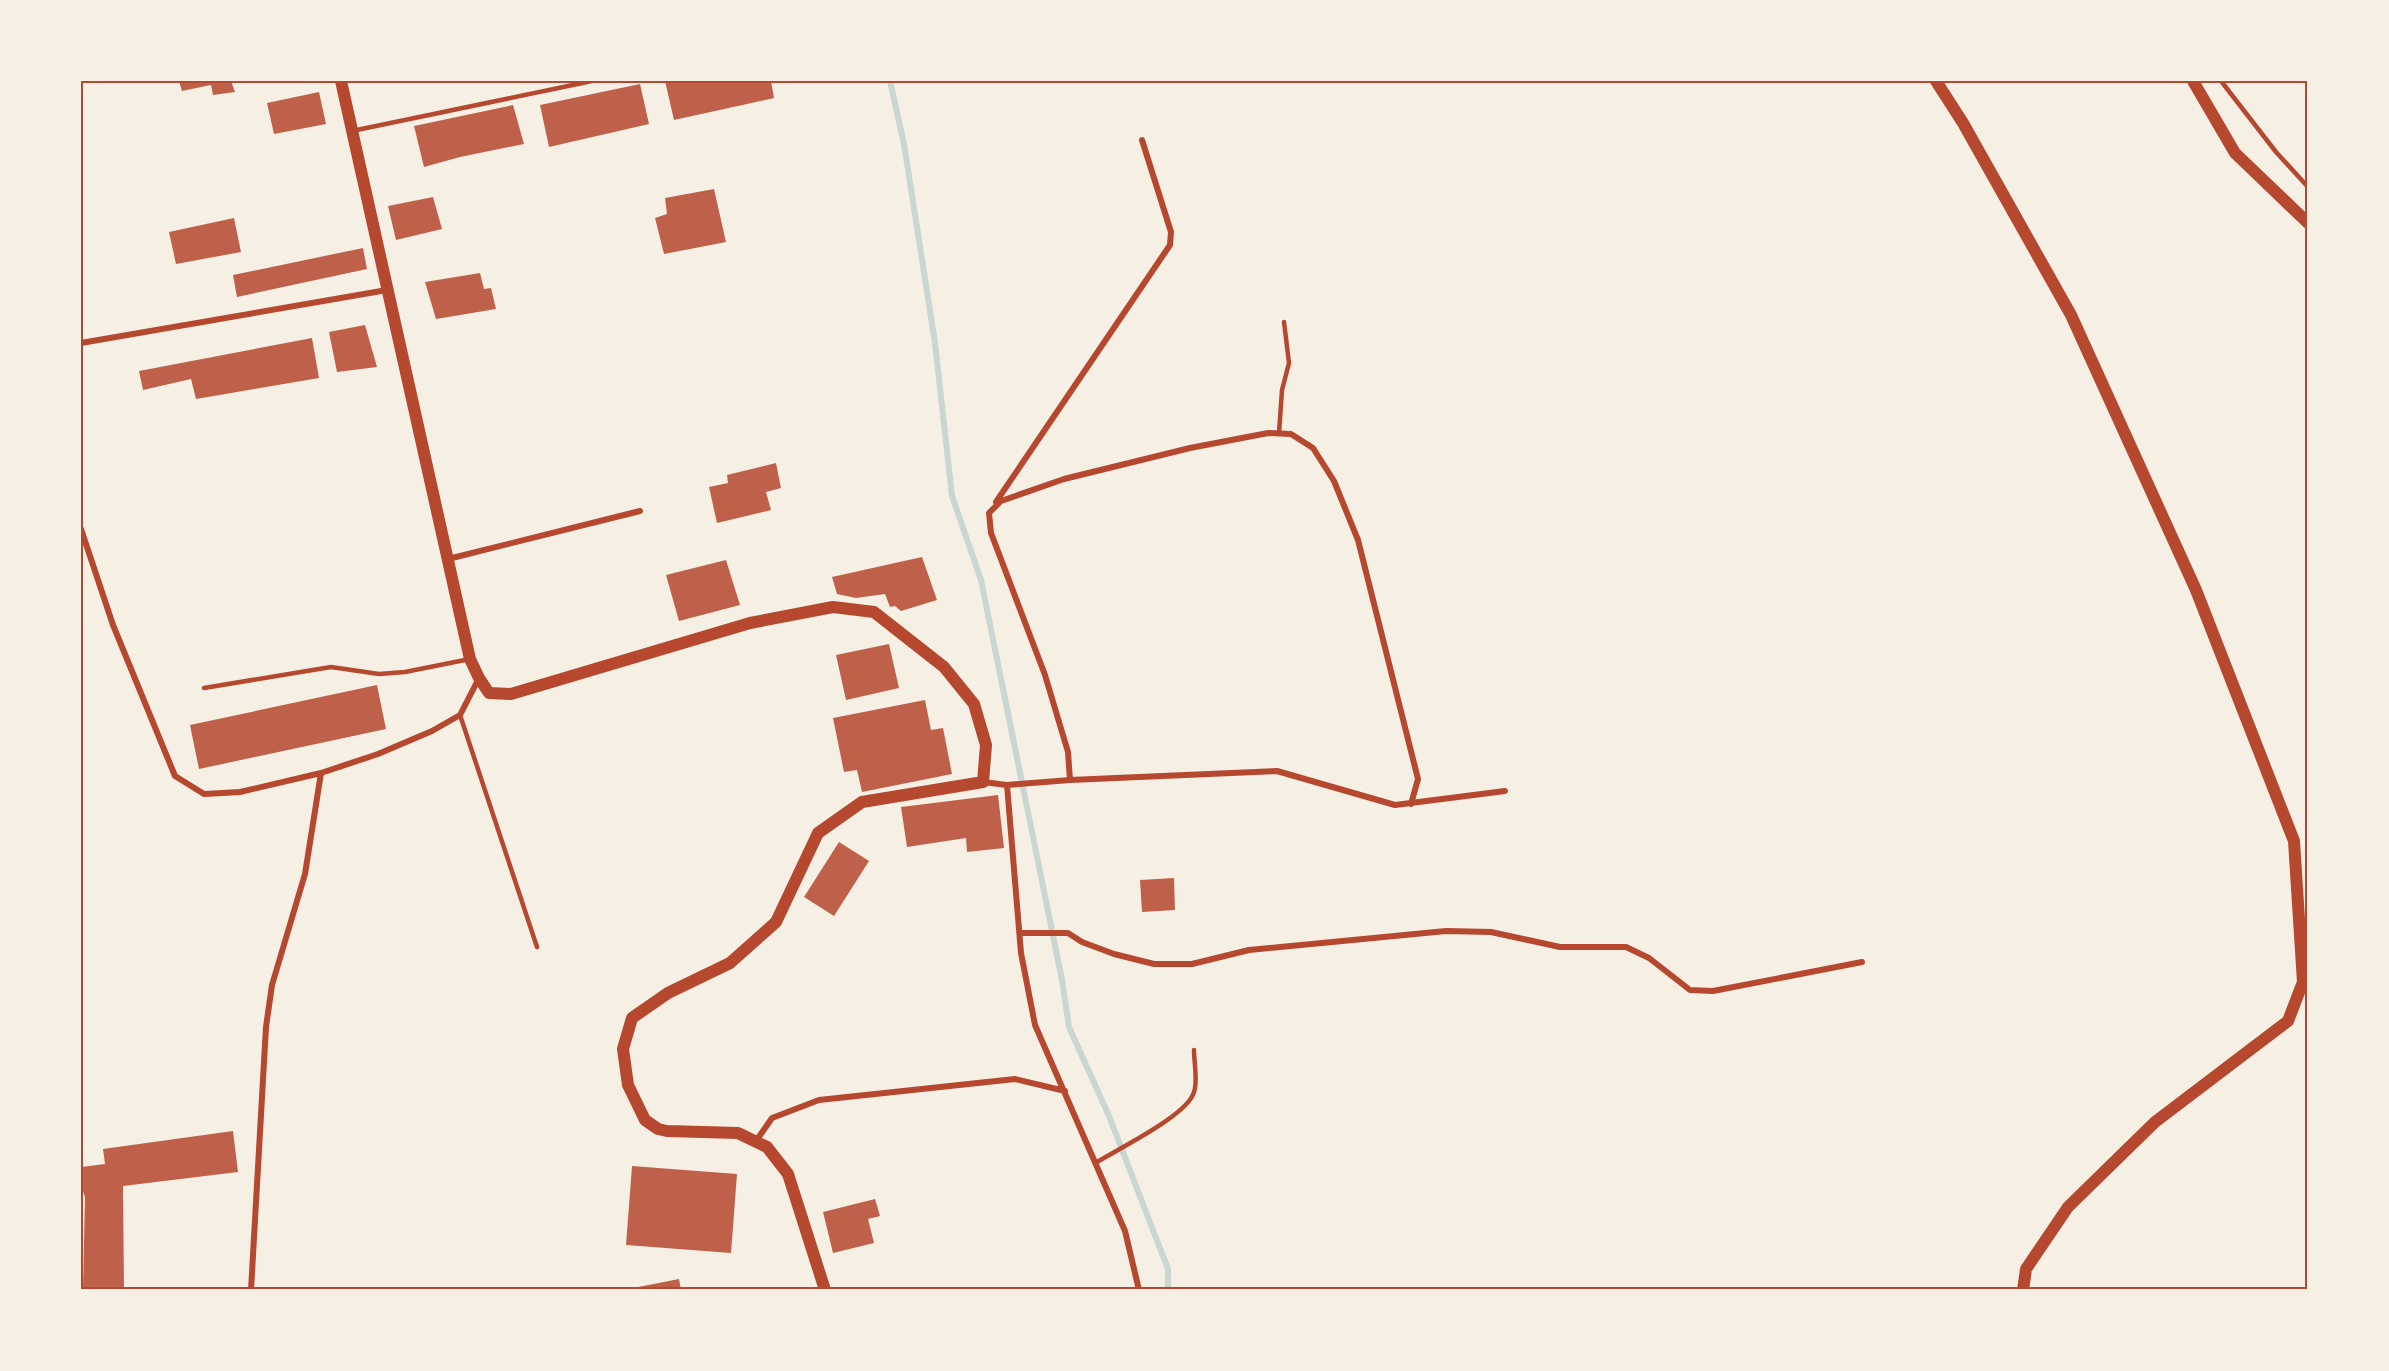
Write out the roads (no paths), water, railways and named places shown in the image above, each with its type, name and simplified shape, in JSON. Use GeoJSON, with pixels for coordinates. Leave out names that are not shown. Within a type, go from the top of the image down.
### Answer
{"type":"FeatureCollection","features":[{"type":"Feature","properties":{"kind":"main road"},"geometry":{"type":"LineString","coordinates":[[341,81],[470,659],[478,678],[489,693],[511,694],[750,623],[833,607],[874,612],[944,666],[974,704],[986,745],[983,782],[862,802],[819,833],[776,922],[730,963],[668,993],[632,1018],[623,1049],[628,1085],[645,1120],[658,1129],[738,1133],[767,1147],[788,1174],[825,1290]]}},
{"type":"Feature","properties":{"kind":"main road"},"geometry":{"type":"LineString","coordinates":[[1936,81],[1963,123],[2072,315],[2196,590],[2294,841],[2303,982],[2288,1021],[2155,1122],[2068,1207],[2026,1269],[2023,1290]]}},
{"type":"Feature","properties":{"kind":"main road"},"geometry":{"type":"LineString","coordinates":[[2193,81],[2235,153],[2308,223]]}},
{"type":"Feature","properties":{"kind":"street"},"geometry":{"type":"LineString","coordinates":[[1070,780],[1068,752],[1045,675],[991,533],[989,513],[1170,245],[1171,232],[1142,140]]}},
{"type":"Feature","properties":{"kind":"street"},"geometry":{"type":"LineString","coordinates":[[81,343],[387,290]]}},
{"type":"Feature","properties":{"kind":"street"},"geometry":{"type":"LineString","coordinates":[[989,513],[1001,501],[1064,479],[1190,448],[1268,433],[1291,434],[1312,448],[1334,481],[1358,540],[1418,779],[1411,804]]}},
{"type":"Feature","properties":{"kind":"street"},"geometry":{"type":"LineString","coordinates":[[446,559],[640,511]]}},
{"type":"Feature","properties":{"kind":"street"},"geometry":{"type":"LineString","coordinates":[[81,529],[113,625],[175,776],[204,794],[240,792],[321,773],[378,754],[432,731],[460,714],[478,678]]}},
{"type":"Feature","properties":{"kind":"street"},"geometry":{"type":"LineString","coordinates":[[983,782],[1007,785],[1276,771],[1395,805],[1505,791]]}},
{"type":"Feature","properties":{"kind":"street"},"geometry":{"type":"LineString","coordinates":[[251,1290],[269,1006],[272,985],[305,874],[321,773]]}},
{"type":"Feature","properties":{"kind":"street"},"geometry":{"type":"LineString","coordinates":[[1007,785],[1020,933],[1035,1025],[1097,1162],[1125,1231],[1139,1290]]}},
{"type":"Feature","properties":{"kind":"street"},"geometry":{"type":"LineString","coordinates":[[1020,933],[1068,933],[1082,942],[1114,954],[1154,964],[1192,964],[1249,950],[1446,931],[1491,932],[1560,947],[1626,947],[1649,957],[1690,990],[1713,991],[1862,962]]}},
{"type":"Feature","properties":{"kind":"street"},"geometry":{"type":"LineString","coordinates":[[755,1142],[772,1118],[819,1100],[1015,1079],[1065,1091]]}},
{"type":"Feature","properties":{"kind":"lane"},"geometry":{"type":"LineString","coordinates":[[352,131],[592,81]]}},
{"type":"Feature","properties":{"kind":"lane"},"geometry":{"type":"LineString","coordinates":[[2221,81],[2276,152],[2308,187]]}},
{"type":"Feature","properties":{"kind":"lane"},"geometry":{"type":"LineString","coordinates":[[1279,433],[1282,390],[1289,363],[1284,322]]}},
{"type":"Feature","properties":{"kind":"lane"},"geometry":{"type":"LineString","coordinates":[[204,688],[331,667],[379,674],[405,672],[470,659]]}},
{"type":"Feature","properties":{"kind":"lane"},"geometry":{"type":"LineString","coordinates":[[460,714],[537,947]]}},
{"type":"Feature","properties":{"kind":"lane"},"geometry":{"type":"LineString","coordinates":[[1097,1162],[1171,1118],[1187,1105],[1195,1092],[1194,1050]]}},
{"type":"Feature","properties":{"kind":"waterway"},"geometry":{"type":"LineString","coordinates":[[890,81],[904,144],[935,343],[952,496],[981,580],[1062,980],[1069,1027],[1109,1116],[1168,1269],[1168,1290]]}}]}
